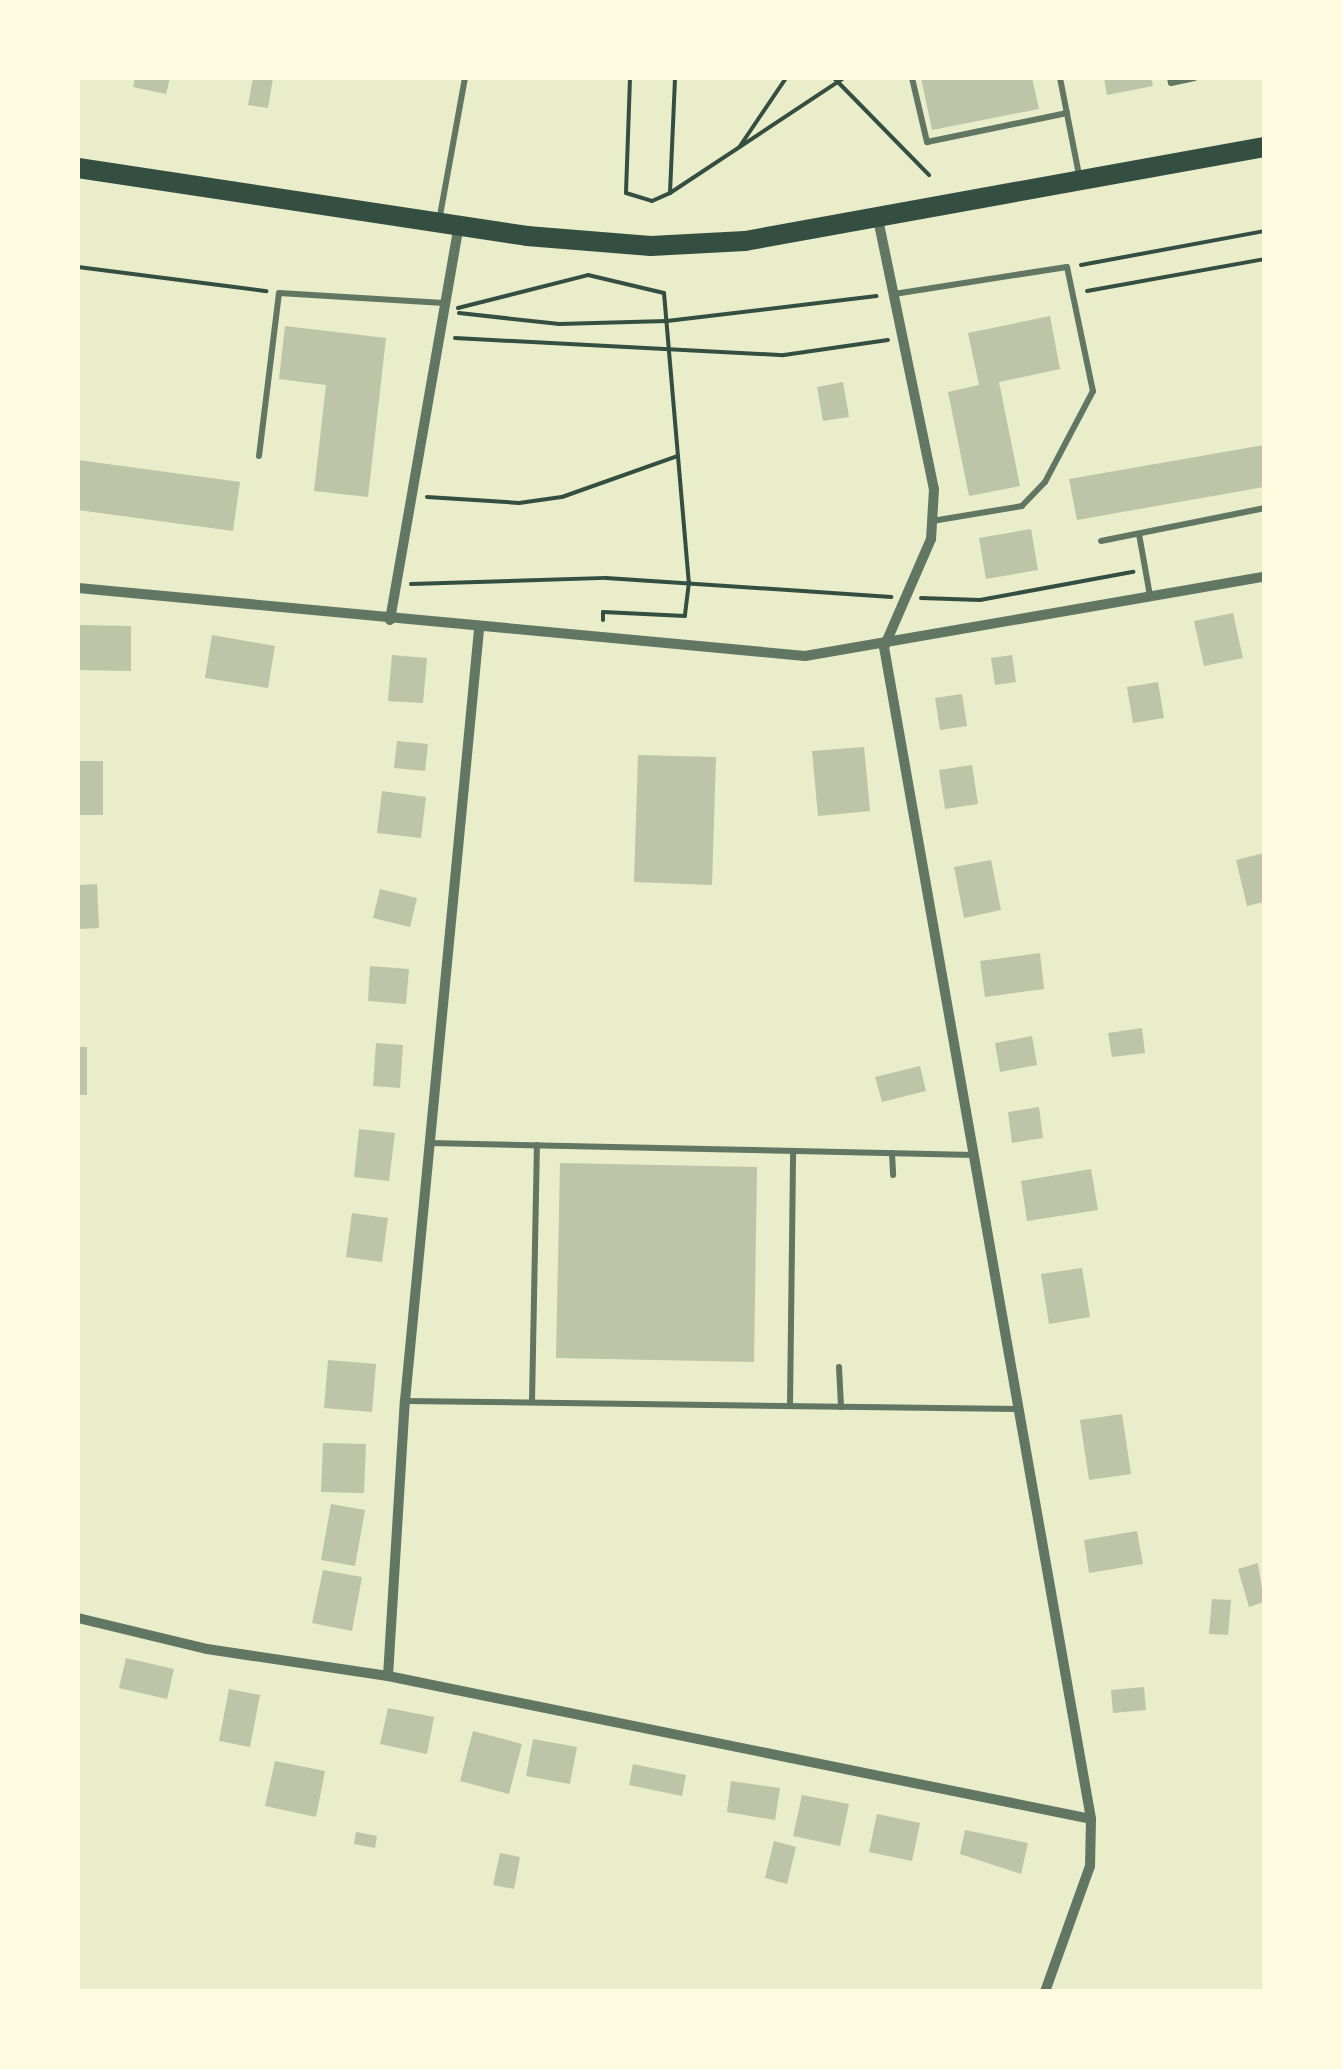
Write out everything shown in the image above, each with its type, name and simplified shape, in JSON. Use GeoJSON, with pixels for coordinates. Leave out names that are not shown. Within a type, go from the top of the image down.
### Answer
{"type":"FeatureCollection","features":[{"type":"Feature","properties":{"kind":"main road"},"geometry":{"type":"LineString","coordinates":[[78,168],[449,224],[650,246],[745,242],[1264,147]]}},
{"type":"Feature","properties":{"kind":"street"},"geometry":{"type":"LineString","coordinates":[[878,219],[934,488],[932,520],[906,598],[884,647],[1022,1409],[1091,1819],[1090,1866],[1044,1992]]}},
{"type":"Feature","properties":{"kind":"street"},"geometry":{"type":"LineString","coordinates":[[390,620],[445,307],[449,224]]}},
{"type":"Feature","properties":{"kind":"street"},"geometry":{"type":"LineString","coordinates":[[78,588],[479,630],[805,656],[884,647],[1264,577]]}},
{"type":"Feature","properties":{"kind":"street"},"geometry":{"type":"LineString","coordinates":[[388,1676],[406,1401],[479,630]]}},
{"type":"Feature","properties":{"kind":"street"},"geometry":{"type":"LineString","coordinates":[[78,1618],[207,1649],[388,1676],[1091,1819]]}},
{"type":"Feature","properties":{"kind":"lane"},"geometry":{"type":"LineString","coordinates":[[449,224],[465,78]]}},
{"type":"Feature","properties":{"kind":"lane"},"geometry":{"type":"LineString","coordinates":[[912,78],[927,142],[1067,113]]}},
{"type":"Feature","properties":{"kind":"lane"},"geometry":{"type":"LineString","coordinates":[[1060,78],[1080,182]]}},
{"type":"Feature","properties":{"kind":"lane"},"geometry":{"type":"LineString","coordinates":[[1170,78],[1171,83],[1194,78]]}},
{"type":"Feature","properties":{"kind":"lane"},"geometry":{"type":"LineString","coordinates":[[894,294],[1067,267],[1094,390],[1045,482],[1022,506],[932,520]]}},
{"type":"Feature","properties":{"kind":"lane"},"geometry":{"type":"LineString","coordinates":[[259,456],[279,293],[445,307]]}},
{"type":"Feature","properties":{"kind":"lane"},"geometry":{"type":"LineString","coordinates":[[1101,541],[1264,508]]}},
{"type":"Feature","properties":{"kind":"lane"},"geometry":{"type":"LineString","coordinates":[[1138,534],[1150,598]]}},
{"type":"Feature","properties":{"kind":"lane"},"geometry":{"type":"LineString","coordinates":[[430,1143],[976,1156]]}},
{"type":"Feature","properties":{"kind":"lane"},"geometry":{"type":"LineString","coordinates":[[532,1402],[536,1145]]}},
{"type":"Feature","properties":{"kind":"lane"},"geometry":{"type":"LineString","coordinates":[[790,1406],[793,1151]]}},
{"type":"Feature","properties":{"kind":"lane"},"geometry":{"type":"LineString","coordinates":[[892,1154],[893,1175]]}},
{"type":"Feature","properties":{"kind":"lane"},"geometry":{"type":"LineString","coordinates":[[839,1367],[840,1407]]}},
{"type":"Feature","properties":{"kind":"lane"},"geometry":{"type":"LineString","coordinates":[[406,1401],[1022,1409]]}},
{"type":"Feature","properties":{"kind":"path"},"geometry":{"type":"LineString","coordinates":[[630,78],[626,193],[652,200],[670,193],[839,79],[929,175]]}},
{"type":"Feature","properties":{"kind":"path"},"geometry":{"type":"LineString","coordinates":[[670,193],[675,78]]}},
{"type":"Feature","properties":{"kind":"path"},"geometry":{"type":"LineString","coordinates":[[737,150],[786,78]]}},
{"type":"Feature","properties":{"kind":"path"},"geometry":{"type":"LineString","coordinates":[[1067,267],[1264,231]]}},
{"type":"Feature","properties":{"kind":"path"},"geometry":{"type":"LineString","coordinates":[[1073,294],[1264,259]]}},
{"type":"Feature","properties":{"kind":"path"},"geometry":{"type":"LineString","coordinates":[[78,267],[279,293]]}},
{"type":"Feature","properties":{"kind":"path"},"geometry":{"type":"LineString","coordinates":[[445,307],[588,276],[664,293],[688,582],[685,616],[603,612],[601,640]]}},
{"type":"Feature","properties":{"kind":"path"},"geometry":{"type":"LineString","coordinates":[[445,307],[560,324],[666,321],[894,294]]}},
{"type":"Feature","properties":{"kind":"path"},"geometry":{"type":"LineString","coordinates":[[440,336],[784,355],[902,338]]}},
{"type":"Feature","properties":{"kind":"path"},"geometry":{"type":"LineString","coordinates":[[412,496],[478,502],[562,496],[678,456]]}},
{"type":"Feature","properties":{"kind":"path"},"geometry":{"type":"LineString","coordinates":[[397,584],[500,578],[688,582],[980,600],[1145,570]]}},
{"type":"Feature","properties":{"kind":"building"},"geometry":{"type":"Polygon","coordinates":[[[135,78],[170,78],[166,94],[133,87],[135,78]]]}},
{"type":"Feature","properties":{"kind":"building"},"geometry":{"type":"Polygon","coordinates":[[[253,78],[273,78],[268,108],[248,105],[253,78]]]}},
{"type":"Feature","properties":{"kind":"building"},"geometry":{"type":"Polygon","coordinates":[[[921,78],[1032,78],[1039,109],[932,130],[921,78]]]}},
{"type":"Feature","properties":{"kind":"building"},"geometry":{"type":"Polygon","coordinates":[[[1104,78],[1151,78],[1153,86],[1107,95],[1104,78]]]}},
{"type":"Feature","properties":{"kind":"building"},"geometry":{"type":"Polygon","coordinates":[[[1050,316],[1060,369],[999,382],[1020,486],[969,496],[948,392],[979,385],[968,333],[1050,316]]]}},
{"type":"Feature","properties":{"kind":"building"},"geometry":{"type":"Polygon","coordinates":[[[285,326],[386,338],[368,497],[314,491],[326,385],[279,379],[285,326]]]}},
{"type":"Feature","properties":{"kind":"building"},"geometry":{"type":"Polygon","coordinates":[[[843,382],[849,417],[823,421],[817,387],[843,382]]]}},
{"type":"Feature","properties":{"kind":"building"},"geometry":{"type":"Polygon","coordinates":[[[1264,445],[1264,487],[1077,520],[1069,479],[1264,445]]]}},
{"type":"Feature","properties":{"kind":"building"},"geometry":{"type":"Polygon","coordinates":[[[78,460],[240,482],[233,531],[78,510],[78,460]]]}},
{"type":"Feature","properties":{"kind":"building"},"geometry":{"type":"Polygon","coordinates":[[[1031,529],[1038,570],[986,579],[979,538],[1031,529]]]}},
{"type":"Feature","properties":{"kind":"building"},"geometry":{"type":"Polygon","coordinates":[[[1233,613],[1243,658],[1204,666],[1194,621],[1233,613]]]}},
{"type":"Feature","properties":{"kind":"building"},"geometry":{"type":"Polygon","coordinates":[[[78,625],[131,626],[131,671],[78,670],[78,625]]]}},
{"type":"Feature","properties":{"kind":"building"},"geometry":{"type":"Polygon","coordinates":[[[212,635],[275,646],[268,688],[205,678],[212,635]]]}},
{"type":"Feature","properties":{"kind":"building"},"geometry":{"type":"Polygon","coordinates":[[[392,655],[427,658],[423,703],[388,701],[392,655]]]}},
{"type":"Feature","properties":{"kind":"building"},"geometry":{"type":"Polygon","coordinates":[[[1012,655],[1016,682],[995,685],[991,658],[1012,655]]]}},
{"type":"Feature","properties":{"kind":"building"},"geometry":{"type":"Polygon","coordinates":[[[1158,682],[1164,718],[1133,723],[1127,687],[1158,682]]]}},
{"type":"Feature","properties":{"kind":"building"},"geometry":{"type":"Polygon","coordinates":[[[962,694],[967,726],[940,730],[935,698],[962,694]]]}},
{"type":"Feature","properties":{"kind":"building"},"geometry":{"type":"Polygon","coordinates":[[[397,741],[428,744],[425,771],[394,768],[397,741]]]}},
{"type":"Feature","properties":{"kind":"building"},"geometry":{"type":"Polygon","coordinates":[[[864,747],[870,811],[818,816],[812,751],[864,747]]]}},
{"type":"Feature","properties":{"kind":"building"},"geometry":{"type":"Polygon","coordinates":[[[638,755],[716,757],[712,885],[634,882],[638,755]]]}},
{"type":"Feature","properties":{"kind":"building"},"geometry":{"type":"Polygon","coordinates":[[[78,761],[103,761],[103,815],[78,815],[78,761]]]}},
{"type":"Feature","properties":{"kind":"building"},"geometry":{"type":"Polygon","coordinates":[[[972,765],[978,804],[945,809],[939,770],[972,765]]]}},
{"type":"Feature","properties":{"kind":"building"},"geometry":{"type":"Polygon","coordinates":[[[382,791],[426,797],[421,838],[377,833],[382,791]]]}},
{"type":"Feature","properties":{"kind":"building"},"geometry":{"type":"Polygon","coordinates":[[[1264,853],[1264,902],[1247,906],[1236,860],[1264,853]]]}},
{"type":"Feature","properties":{"kind":"building"},"geometry":{"type":"Polygon","coordinates":[[[991,860],[1001,910],[964,918],[954,867],[991,860]]]}},
{"type":"Feature","properties":{"kind":"building"},"geometry":{"type":"Polygon","coordinates":[[[97,884],[99,928],[78,929],[78,885],[97,884]]]}},
{"type":"Feature","properties":{"kind":"building"},"geometry":{"type":"Polygon","coordinates":[[[380,889],[417,898],[410,927],[373,918],[380,889]]]}},
{"type":"Feature","properties":{"kind":"building"},"geometry":{"type":"Polygon","coordinates":[[[1040,953],[1044,989],[985,997],[980,961],[1040,953]]]}},
{"type":"Feature","properties":{"kind":"building"},"geometry":{"type":"Polygon","coordinates":[[[370,966],[409,969],[406,1004],[368,1001],[370,966]]]}},
{"type":"Feature","properties":{"kind":"building"},"geometry":{"type":"Polygon","coordinates":[[[1142,1028],[1145,1053],[1112,1057],[1108,1033],[1142,1028]]]}},
{"type":"Feature","properties":{"kind":"building"},"geometry":{"type":"Polygon","coordinates":[[[1032,1036],[1037,1065],[1000,1072],[995,1043],[1032,1036]]]}},
{"type":"Feature","properties":{"kind":"building"},"geometry":{"type":"Polygon","coordinates":[[[376,1043],[403,1045],[400,1088],[373,1086],[376,1043]]]}},
{"type":"Feature","properties":{"kind":"building"},"geometry":{"type":"Polygon","coordinates":[[[78,1047],[87,1047],[87,1095],[78,1095],[78,1047]]]}},
{"type":"Feature","properties":{"kind":"building"},"geometry":{"type":"Polygon","coordinates":[[[920,1066],[926,1091],[882,1102],[875,1077],[920,1066]]]}},
{"type":"Feature","properties":{"kind":"building"},"geometry":{"type":"Polygon","coordinates":[[[1039,1107],[1043,1138],[1012,1143],[1008,1112],[1039,1107]]]}},
{"type":"Feature","properties":{"kind":"building"},"geometry":{"type":"Polygon","coordinates":[[[359,1129],[395,1133],[389,1181],[354,1177],[359,1129]]]}},
{"type":"Feature","properties":{"kind":"building"},"geometry":{"type":"Polygon","coordinates":[[[560,1163],[757,1167],[754,1362],[556,1358],[560,1163]]]}},
{"type":"Feature","properties":{"kind":"building"},"geometry":{"type":"Polygon","coordinates":[[[1091,1169],[1098,1210],[1027,1221],[1021,1181],[1091,1169]]]}},
{"type":"Feature","properties":{"kind":"building"},"geometry":{"type":"Polygon","coordinates":[[[352,1213],[388,1218],[382,1262],[346,1257],[352,1213]]]}},
{"type":"Feature","properties":{"kind":"building"},"geometry":{"type":"Polygon","coordinates":[[[1082,1268],[1090,1317],[1049,1324],[1041,1274],[1082,1268]]]}},
{"type":"Feature","properties":{"kind":"building"},"geometry":{"type":"Polygon","coordinates":[[[328,1360],[376,1364],[372,1412],[324,1408],[328,1360]]]}},
{"type":"Feature","properties":{"kind":"building"},"geometry":{"type":"Polygon","coordinates":[[[1122,1414],[1131,1474],[1089,1480],[1080,1420],[1122,1414]]]}},
{"type":"Feature","properties":{"kind":"building"},"geometry":{"type":"Polygon","coordinates":[[[323,1443],[366,1444],[364,1493],[321,1492],[323,1443]]]}},
{"type":"Feature","properties":{"kind":"building"},"geometry":{"type":"Polygon","coordinates":[[[331,1504],[365,1510],[355,1566],[321,1560],[331,1504]]]}},
{"type":"Feature","properties":{"kind":"building"},"geometry":{"type":"Polygon","coordinates":[[[1137,1531],[1143,1564],[1089,1573],[1084,1540],[1137,1531]]]}},
{"type":"Feature","properties":{"kind":"building"},"geometry":{"type":"Polygon","coordinates":[[[1258,1563],[1264,1602],[1249,1607],[1238,1569],[1258,1563]]]}},
{"type":"Feature","properties":{"kind":"building"},"geometry":{"type":"Polygon","coordinates":[[[323,1570],[362,1577],[352,1631],[312,1623],[323,1570]]]}},
{"type":"Feature","properties":{"kind":"building"},"geometry":{"type":"Polygon","coordinates":[[[1212,1599],[1231,1600],[1228,1635],[1209,1634],[1212,1599]]]}},
{"type":"Feature","properties":{"kind":"building"},"geometry":{"type":"Polygon","coordinates":[[[126,1658],[174,1669],[167,1699],[119,1688],[126,1658]]]}},
{"type":"Feature","properties":{"kind":"building"},"geometry":{"type":"Polygon","coordinates":[[[1144,1687],[1146,1710],[1113,1713],[1111,1690],[1144,1687]]]}},
{"type":"Feature","properties":{"kind":"building"},"geometry":{"type":"Polygon","coordinates":[[[229,1689],[260,1695],[250,1747],[219,1741],[229,1689]]]}},
{"type":"Feature","properties":{"kind":"building"},"geometry":{"type":"Polygon","coordinates":[[[388,1708],[434,1717],[427,1754],[380,1744],[388,1708]]]}},
{"type":"Feature","properties":{"kind":"building"},"geometry":{"type":"Polygon","coordinates":[[[473,1731],[522,1744],[509,1794],[460,1781],[473,1731]]]}},
{"type":"Feature","properties":{"kind":"building"},"geometry":{"type":"Polygon","coordinates":[[[533,1739],[577,1747],[570,1784],[526,1776],[533,1739]]]}},
{"type":"Feature","properties":{"kind":"building"},"geometry":{"type":"Polygon","coordinates":[[[275,1761],[325,1771],[316,1817],[265,1806],[275,1761]]]}},
{"type":"Feature","properties":{"kind":"building"},"geometry":{"type":"Polygon","coordinates":[[[633,1764],[686,1775],[682,1796],[629,1785],[633,1764]]]}},
{"type":"Feature","properties":{"kind":"building"},"geometry":{"type":"Polygon","coordinates":[[[731,1781],[780,1788],[775,1820],[727,1812],[731,1781]]]}},
{"type":"Feature","properties":{"kind":"building"},"geometry":{"type":"Polygon","coordinates":[[[802,1795],[849,1804],[840,1846],[793,1836],[802,1795]]]}},
{"type":"Feature","properties":{"kind":"building"},"geometry":{"type":"Polygon","coordinates":[[[877,1814],[920,1823],[912,1861],[869,1852],[877,1814]]]}},
{"type":"Feature","properties":{"kind":"building"},"geometry":{"type":"Polygon","coordinates":[[[965,1830],[1028,1843],[1021,1874],[960,1854],[965,1830]]]}},
{"type":"Feature","properties":{"kind":"building"},"geometry":{"type":"Polygon","coordinates":[[[356,1832],[377,1836],[375,1848],[354,1844],[356,1832]]]}},
{"type":"Feature","properties":{"kind":"building"},"geometry":{"type":"Polygon","coordinates":[[[774,1841],[796,1847],[787,1884],[765,1878],[774,1841]]]}},
{"type":"Feature","properties":{"kind":"building"},"geometry":{"type":"Polygon","coordinates":[[[500,1853],[520,1857],[514,1889],[493,1885],[500,1853]]]}}]}
